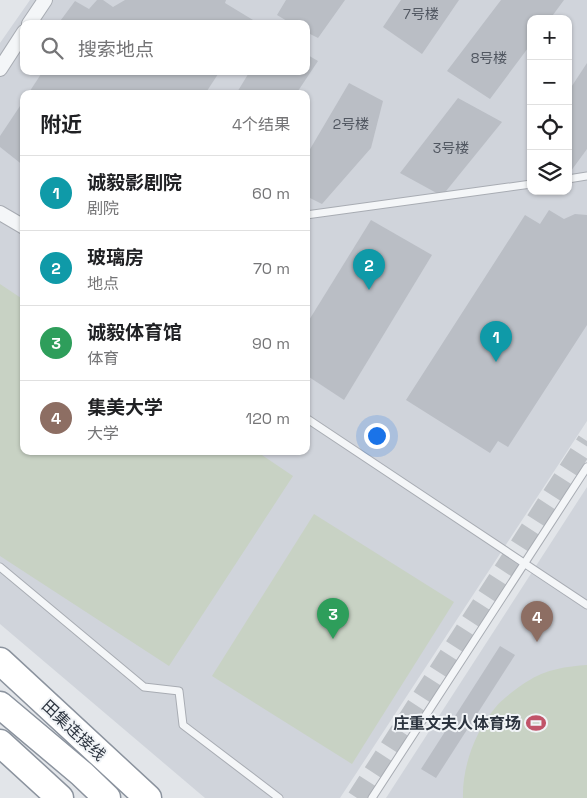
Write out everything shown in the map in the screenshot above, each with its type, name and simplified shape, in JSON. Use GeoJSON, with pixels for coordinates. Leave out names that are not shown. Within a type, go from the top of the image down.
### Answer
{"type":"FeatureCollection","features":[{"type":"Feature","properties":{"kind":"highway","name":"田集连接线"},"geometry":{"type":"LineString","coordinates":[[0,662],[148,798]]}},
{"type":"Feature","properties":{"kind":"highway","name":"田集连接线"},"geometry":{"type":"LineString","coordinates":[[0,705],[82,774],[107,798]]}},
{"type":"Feature","properties":{"kind":"highway"},"geometry":{"type":"LineString","coordinates":[[0,743],[60,798]]}},
{"type":"Feature","properties":{"kind":"street"},"geometry":{"type":"LineString","coordinates":[[32,20],[44,0]]}},
{"type":"Feature","properties":{"kind":"street"},"geometry":{"type":"LineString","coordinates":[[0,69],[20,38]]}},
{"type":"Feature","properties":{"kind":"street"},"geometry":{"type":"LineString","coordinates":[[0,213],[20,225]]}},
{"type":"Feature","properties":{"kind":"lane"},"geometry":{"type":"LineString","coordinates":[[572,178],[587,176]]}},
{"type":"Feature","properties":{"kind":"lane"},"geometry":{"type":"LineString","coordinates":[[310,214],[527,185]]}},
{"type":"Feature","properties":{"kind":"lane"},"geometry":{"type":"LineString","coordinates":[[310,421],[587,605]]}},
{"type":"Feature","properties":{"kind":"lane"},"geometry":{"type":"LineString","coordinates":[[372,798],[587,467]]}},
{"type":"Feature","properties":{"kind":"lane"},"geometry":{"type":"LineString","coordinates":[[0,567],[144,687],[179,691],[183,725],[279,798]]}},
{"type":"Feature","properties":{"kind":"shaded area"},"geometry":{"type":"Polygon","coordinates":[[[30,0],[587,0],[587,421],[340,798],[205,798],[0,624],[0,43],[30,0]]]}},
{"type":"Feature","properties":{"kind":"shaded area"},"geometry":{"type":"Polygon","coordinates":[[[587,487],[587,798],[386,798],[587,487]]]}},
{"type":"Feature","properties":{"kind":"green space"},"geometry":{"type":"Polygon","coordinates":[[[0,284],[20,297],[20,455],[262,455],[293,476],[169,666],[0,556],[0,284]]]}},
{"type":"Feature","properties":{"kind":"green space"},"geometry":{"type":"Polygon","coordinates":[[[314,514],[454,602],[352,764],[212,676],[314,514]]]}},
{"type":"Feature","properties":{"kind":"green space","name":"庄重文夫人体育场"},"geometry":{"type":"Polygon","coordinates":[[[587,665],[587,798],[463,798],[467,762],[471,750],[481,728],[498,705],[534,677],[549,671],[587,665]]]}},
{"type":"Feature","properties":{"kind":"building"},"geometry":{"type":"Polygon","coordinates":[[[97,0],[103,0],[113,7],[125,0],[226,0],[225,3],[253,20],[61,20],[75,1],[89,9],[97,0]]]}},
{"type":"Feature","properties":{"kind":"building"},"geometry":{"type":"Polygon","coordinates":[[[286,0],[345,0],[318,38],[310,34],[310,20],[285,20],[277,15],[286,0]]]}},
{"type":"Feature","properties":{"kind":"building"},"geometry":{"type":"Polygon","coordinates":[[[401,0],[459,0],[422,54],[383,27],[401,0]]]}},
{"type":"Feature","properties":{"kind":"building"},"geometry":{"type":"Polygon","coordinates":[[[501,0],[564,0],[553,15],[527,15],[527,49],[490,99],[447,71],[501,0]]]}},
{"type":"Feature","properties":{"kind":"building"},"geometry":{"type":"Polygon","coordinates":[[[310,56],[318,61],[310,73],[310,56]]]}},
{"type":"Feature","properties":{"kind":"building"},"geometry":{"type":"Polygon","coordinates":[[[587,63],[587,149],[572,170],[572,105],[572,86],[587,63]]]}},
{"type":"Feature","properties":{"kind":"building"},"geometry":{"type":"Polygon","coordinates":[[[40,75],[217,75],[208,90],[31,90],[40,75]]]}},
{"type":"Feature","properties":{"kind":"building"},"geometry":{"type":"Polygon","coordinates":[[[248,75],[309,75],[299,90],[238,90],[248,75]]]}},
{"type":"Feature","properties":{"kind":"building"},"geometry":{"type":"Polygon","coordinates":[[[349,83],[383,101],[371,148],[322,204],[310,198],[310,149],[349,83]]]}},
{"type":"Feature","properties":{"kind":"building"},"geometry":{"type":"Polygon","coordinates":[[[458,98],[502,122],[442,196],[400,173],[458,98]]]}},
{"type":"Feature","properties":{"kind":"building"},"geometry":{"type":"Polygon","coordinates":[[[20,106],[20,163],[0,147],[0,136],[20,106]]]}},
{"type":"Feature","properties":{"kind":"building"},"geometry":{"type":"Polygon","coordinates":[[[549,210],[564,219],[575,214],[587,215],[587,325],[508,447],[498,441],[490,453],[406,400],[525,215],[540,224],[549,210]]]}},
{"type":"Feature","properties":{"kind":"building"},"geometry":{"type":"Polygon","coordinates":[[[371,220],[432,255],[344,400],[310,378],[310,319],[371,220]]]}},
{"type":"Feature","properties":{"kind":"building"},"geometry":{"type":"Polygon","coordinates":[[[500,646],[515,655],[436,778],[421,769],[500,646]]]}},
{"type":"Feature","properties":{"kind":"tunnel"},"geometry":{"type":"LineString","coordinates":[[357,798],[587,441]]}},
{"type":"Feature","properties":{"kind":"place","name":"玻璃房"},"geometry":{"type":"Point","coordinates":[369,290]}},
{"type":"Feature","properties":{"kind":"place","name":"诚毅影剧院"},"geometry":{"type":"Point","coordinates":[496,362]}},
{"type":"Feature","properties":{"kind":"place","name":"诚毅体育馆"},"geometry":{"type":"Point","coordinates":[333,639]}},
{"type":"Feature","properties":{"kind":"place","name":"集美大学"},"geometry":{"type":"Point","coordinates":[537,642]}},
{"type":"Feature","properties":{"kind":"place","name":"庄重文夫人体育场"},"geometry":{"type":"Point","coordinates":[536,723]}}]}
